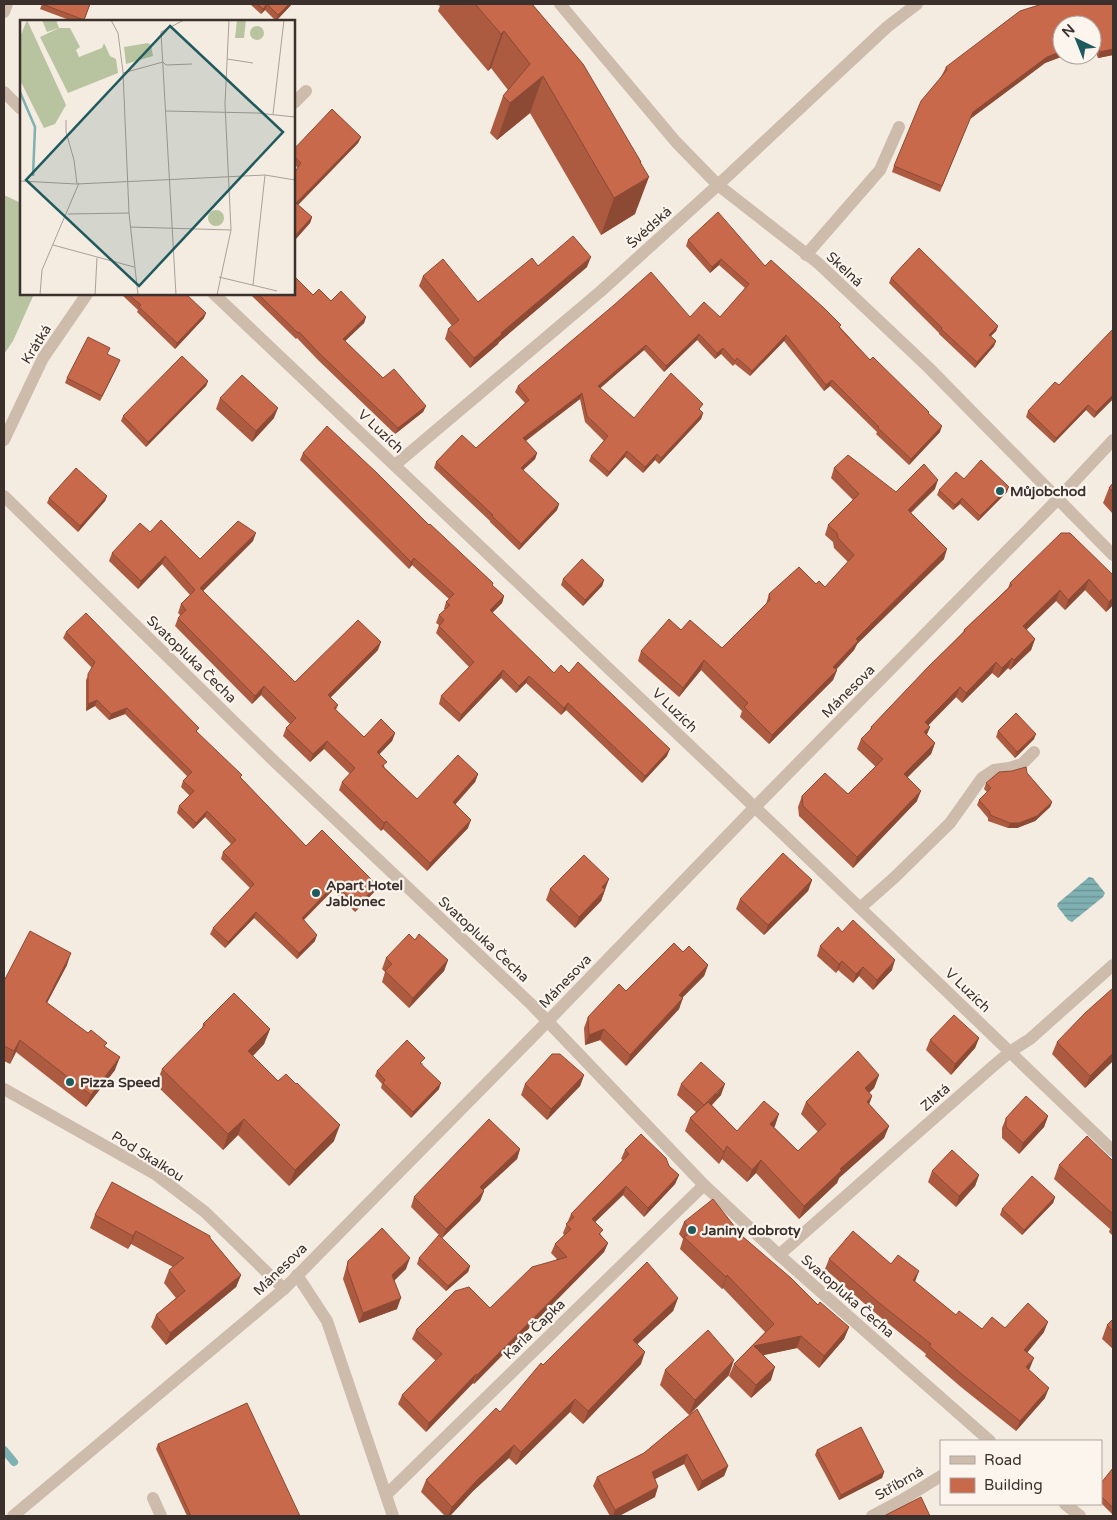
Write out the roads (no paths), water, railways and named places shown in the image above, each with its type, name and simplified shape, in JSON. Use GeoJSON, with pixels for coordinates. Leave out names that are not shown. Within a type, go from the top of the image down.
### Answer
{"type":"FeatureCollection","features":[{"type":"Feature","properties":{"kind":"street"},"geometry":{"type":"LineString","coordinates":[[4,12],[7,4]]}},
{"type":"Feature","properties":{"kind":"street","name":"Skelná"},"geometry":{"type":"LineString","coordinates":[[560,4],[676,142],[718,185],[818,264],[928,367],[1113,555]]}},
{"type":"Feature","properties":{"kind":"street","name":"Švédská"},"geometry":{"type":"LineString","coordinates":[[395,465],[601,291],[887,27],[916,4]]}},
{"type":"Feature","properties":{"kind":"street"},"geometry":{"type":"LineString","coordinates":[[295,102],[306,91]]}},
{"type":"Feature","properties":{"kind":"street"},"geometry":{"type":"LineString","coordinates":[[4,92],[20,108]]}},
{"type":"Feature","properties":{"kind":"street"},"geometry":{"type":"LineString","coordinates":[[806,255],[880,170],[899,127]]}},
{"type":"Feature","properties":{"kind":"street","name":"Krátká"},"geometry":{"type":"LineString","coordinates":[[4,440],[43,358],[86,295]]}},
{"type":"Feature","properties":{"kind":"street","name":"V Luzích"},"geometry":{"type":"LineString","coordinates":[[215,295],[1011,1051],[1113,1151]]}},
{"type":"Feature","properties":{"kind":"street","name":"Mánesova"},"geometry":{"type":"LineString","coordinates":[[13,1516],[284,1289],[548,1021],[754,807],[1058,499],[1113,440]]}},
{"type":"Feature","properties":{"kind":"street","name":"Svatopluka Čecha"},"geometry":{"type":"LineString","coordinates":[[4,496],[267,754],[518,991],[704,1185],[779,1255],[989,1440]]}},
{"type":"Feature","properties":{"kind":"street"},"geometry":{"type":"LineString","coordinates":[[860,908],[950,823],[982,778],[994,770],[1022,764],[1034,752]]}},
{"type":"Feature","properties":{"kind":"street","name":"Zlatá"},"geometry":{"type":"LineString","coordinates":[[779,1255],[1011,1051],[1030,1039],[1113,965]]}},
{"type":"Feature","properties":{"kind":"street","name":"Pod Skalkou"},"geometry":{"type":"LineString","coordinates":[[4,1089],[155,1174],[205,1212],[284,1289]]}},
{"type":"Feature","properties":{"kind":"street","name":"Karla Čapka"},"geometry":{"type":"LineString","coordinates":[[386,1495],[704,1185]]}},
{"type":"Feature","properties":{"kind":"street"},"geometry":{"type":"LineString","coordinates":[[297,1275],[327,1322],[393,1516]]}},
{"type":"Feature","properties":{"kind":"street","name":"Stříbrná"},"geometry":{"type":"LineString","coordinates":[[872,1516],[940,1477]]}},
{"type":"Feature","properties":{"kind":"street"},"geometry":{"type":"LineString","coordinates":[[152,1498],[161,1516]]}},
{"type":"Feature","properties":{"kind":"street"},"geometry":{"type":"LineString","coordinates":[[1066,1505],[1080,1516]]}},
{"type":"Feature","properties":{"kind":"water"},"geometry":{"type":"Polygon","coordinates":[[[1089,877],[1093,878],[1105,893],[1103,897],[1072,922],[1068,920],[1057,906],[1058,903],[1089,877]]]}},
{"type":"Feature","properties":{"kind":"waterway"},"geometry":{"type":"LineString","coordinates":[[4,1450],[14,1462]]}},
{"type":"Feature","properties":{"kind":"place","name":"Můjobchod"},"geometry":{"type":"Point","coordinates":[1000,491]}},
{"type":"Feature","properties":{"kind":"place","name":"Apart Hotel Jablonec"},"geometry":{"type":"Point","coordinates":[316,893]}},
{"type":"Feature","properties":{"kind":"place","name":"Pizza Speed"},"geometry":{"type":"Point","coordinates":[70,1082]}},
{"type":"Feature","properties":{"kind":"place","name":"Janiny dobroty"},"geometry":{"type":"Point","coordinates":[692,1230]}}]}
